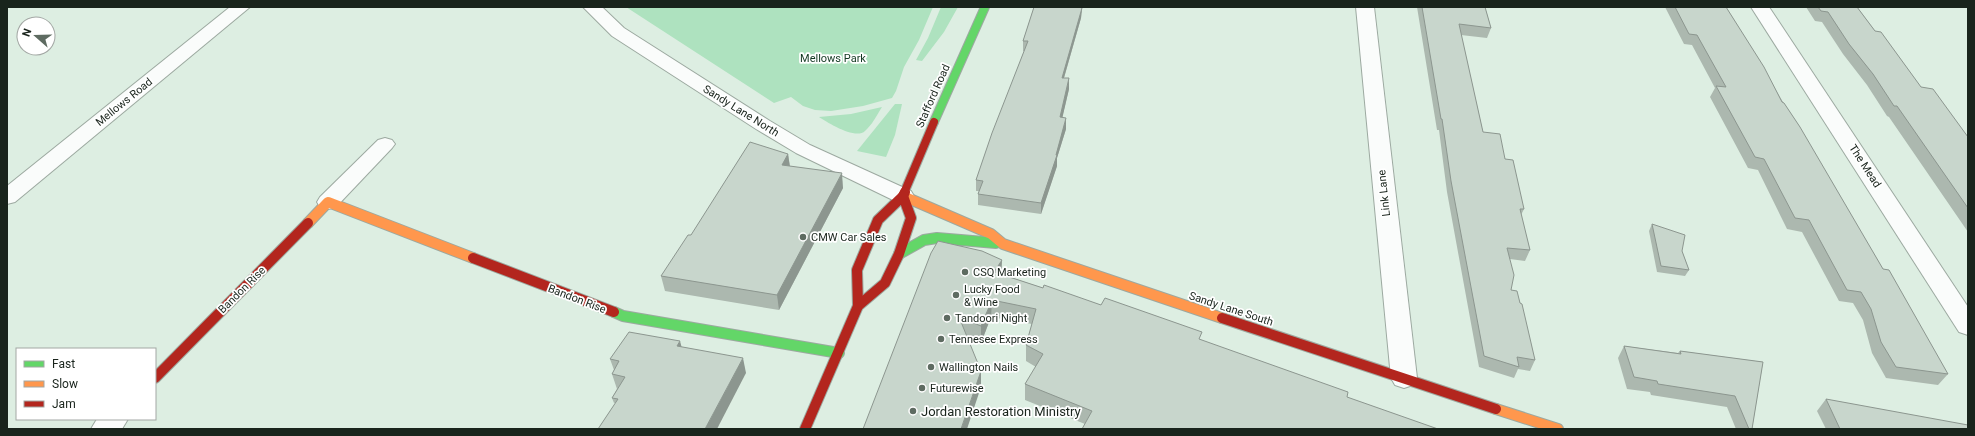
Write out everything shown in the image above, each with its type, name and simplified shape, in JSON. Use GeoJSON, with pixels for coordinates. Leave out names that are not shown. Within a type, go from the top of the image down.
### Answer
{"type":"FeatureCollection","features":[{"type":"Feature","properties":{"kind":"main road","name":"Stafford Road"},"geometry":{"type":"LineString","coordinates":[[806,429],[858,306],[857,270],[878,220],[903,196],[915,164],[985,7]]}},
{"type":"Feature","properties":{"kind":"main road","name":"Stafford Road"},"geometry":{"type":"LineString","coordinates":[[858,306],[885,282],[899,254],[911,218],[903,196]]}},
{"type":"Feature","properties":{"kind":"main road","name":"Sandy Lane South"},"geometry":{"type":"LineString","coordinates":[[903,196],[991,234],[1003,244],[1098,278],[1558,429]]}},
{"type":"Feature","properties":{"kind":"main road","name":"Bandon Rise"},"geometry":{"type":"LineString","coordinates":[[156,377],[328,202],[622,316],[838,353]]}},
{"type":"Feature","properties":{"kind":"main road"},"geometry":{"type":"LineString","coordinates":[[899,254],[924,240],[937,238],[1003,244]]}},
{"type":"Feature","properties":{"kind":"street","name":"Mellows Road"},"geometry":{"type":"LineString","coordinates":[[7,197],[241,7]]}},
{"type":"Feature","properties":{"kind":"street","name":"Sandy Lane North"},"geometry":{"type":"LineString","coordinates":[[592,7],[618,32],[763,125],[803,148],[903,196]]}},
{"type":"Feature","properties":{"kind":"street","name":"Link Lane"},"geometry":{"type":"LineString","coordinates":[[1365,7],[1404,378]]}},
{"type":"Feature","properties":{"kind":"street","name":"The Mead"},"geometry":{"type":"LineString","coordinates":[[1760,7],[1968,326]]}},
{"type":"Feature","properties":{"kind":"street","name":"Bandon Rise"},"geometry":{"type":"LineString","coordinates":[[328,202],[386,144]]}},
{"type":"Feature","properties":{"kind":"street"},"geometry":{"type":"LineString","coordinates":[[104,429],[114,420]]}},
{"type":"Feature","properties":{"kind":"green space","name":"Mellows Park"},"geometry":{"type":"Polygon","coordinates":[[[626,7],[933,7],[919,40],[904,67],[896,91],[892,98],[863,106],[831,111],[815,110],[803,106],[791,97],[774,103],[626,7]]]}},
{"type":"Feature","properties":{"kind":"green space"},"geometry":{"type":"Polygon","coordinates":[[[941,7],[958,7],[944,32],[922,61],[916,60],[928,38],[941,7]]]}},
{"type":"Feature","properties":{"kind":"green space"},"geometry":{"type":"Polygon","coordinates":[[[895,104],[902,104],[895,135],[886,157],[857,151],[895,104]]]}},
{"type":"Feature","properties":{"kind":"green space"},"geometry":{"type":"Polygon","coordinates":[[[882,107],[870,126],[861,133],[842,130],[819,117],[851,114],[882,107]]]}},
{"type":"Feature","properties":{"kind":"building"},"geometry":{"type":"Polygon","coordinates":[[[1034,7],[1082,8],[1062,78],[1069,78],[1060,117],[1066,118],[1057,155],[1041,203],[978,194],[983,181],[976,180],[992,133],[1028,41],[1023,41],[1034,7]]]}},
{"type":"Feature","properties":{"kind":"building"},"geometry":{"type":"Polygon","coordinates":[[[1422,7],[1485,7],[1491,28],[1459,24],[1483,132],[1500,134],[1505,159],[1513,160],[1524,209],[1520,209],[1530,250],[1507,248],[1514,275],[1511,290],[1517,291],[1520,303],[1522,304],[1535,360],[1517,357],[1519,367],[1484,356],[1451,181],[1442,119],[1422,7]]]}},
{"type":"Feature","properties":{"kind":"building"},"geometry":{"type":"Polygon","coordinates":[[[1675,7],[1726,7],[1764,67],[1782,102],[1800,127],[1883,269],[1889,270],[1948,374],[1896,367],[1881,342],[1871,309],[1861,292],[1847,290],[1809,220],[1795,218],[1764,159],[1755,157],[1716,86],[1726,87],[1697,35],[1689,34],[1675,7]]]}},
{"type":"Feature","properties":{"kind":"building"},"geometry":{"type":"Polygon","coordinates":[[[1818,7],[1857,7],[1875,31],[1881,32],[1921,87],[1933,89],[1968,137],[1968,208],[1897,106],[1894,106],[1873,74],[1849,44],[1828,12],[1821,11],[1818,7]]]}},
{"type":"Feature","properties":{"kind":"building"},"geometry":{"type":"Polygon","coordinates":[[[750,142],[788,154],[782,165],[842,173],[777,295],[661,276],[688,235],[691,235],[750,142]]]}},
{"type":"Feature","properties":{"kind":"building"},"geometry":{"type":"Polygon","coordinates":[[[1652,224],[1685,235],[1682,251],[1689,270],[1661,266],[1652,224]]]}},
{"type":"Feature","properties":{"kind":"building"},"geometry":{"type":"Polygon","coordinates":[[[938,241],[982,251],[1002,260],[994,272],[1043,288],[1044,285],[1101,305],[1105,298],[1202,332],[1199,339],[1348,392],[1347,397],[1438,429],[1082,429],[1092,411],[1025,384],[1043,354],[1026,345],[1036,309],[992,300],[981,326],[959,317],[981,371],[961,429],[863,429],[931,253],[938,241]]]}},
{"type":"Feature","properties":{"kind":"building"},"geometry":{"type":"Polygon","coordinates":[[[629,332],[680,341],[677,346],[743,358],[705,429],[598,429],[618,399],[612,398],[625,377],[612,374],[619,361],[610,359],[629,332]]]}},
{"type":"Feature","properties":{"kind":"building"},"geometry":{"type":"Polygon","coordinates":[[[1624,346],[1681,354],[1680,351],[1763,362],[1752,429],[1749,429],[1735,396],[1658,384],[1657,381],[1634,377],[1624,346]]]}},
{"type":"Feature","properties":{"kind":"building"},"geometry":{"type":"Polygon","coordinates":[[[1826,399],[1968,425],[1968,429],[1840,429],[1826,399]]]}},
{"type":"Feature","properties":{"kind":"traffic: fast"},"geometry":{"type":"LineString","coordinates":[[934,122],[985,7]]}},
{"type":"Feature","properties":{"kind":"traffic: fast"},"geometry":{"type":"LineString","coordinates":[[899,254],[924,240],[937,238],[996,243]]}},
{"type":"Feature","properties":{"kind":"traffic: fast"},"geometry":{"type":"LineString","coordinates":[[614,312],[623,316],[839,353]]}},
{"type":"Feature","properties":{"kind":"traffic: slow"},"geometry":{"type":"LineString","coordinates":[[903,196],[991,234],[1003,244],[1222,318]]}},
{"type":"Feature","properties":{"kind":"traffic: slow"},"geometry":{"type":"LineString","coordinates":[[308,223],[328,202],[473,258]]}},
{"type":"Feature","properties":{"kind":"traffic: slow"},"geometry":{"type":"LineString","coordinates":[[1496,409],[1558,429]]}},
{"type":"Feature","properties":{"kind":"traffic: jam"},"geometry":{"type":"LineString","coordinates":[[858,306],[857,270],[878,220],[903,196],[934,122]]}},
{"type":"Feature","properties":{"kind":"traffic: jam"},"geometry":{"type":"LineString","coordinates":[[805,429],[858,306],[885,283],[899,254],[911,218],[903,196]]}},
{"type":"Feature","properties":{"kind":"traffic: jam"},"geometry":{"type":"LineString","coordinates":[[156,377],[308,223]]}},
{"type":"Feature","properties":{"kind":"traffic: jam"},"geometry":{"type":"LineString","coordinates":[[473,258],[614,312]]}},
{"type":"Feature","properties":{"kind":"traffic: jam"},"geometry":{"type":"LineString","coordinates":[[1222,318],[1496,409]]}},
{"type":"Feature","properties":{"kind":"place","name":"CMW Car Sales"},"geometry":{"type":"Point","coordinates":[803,237]}},
{"type":"Feature","properties":{"kind":"place","name":"CSQ Marketing"},"geometry":{"type":"Point","coordinates":[965,272]}},
{"type":"Feature","properties":{"kind":"place","name":"Lucky Food & Wine"},"geometry":{"type":"Point","coordinates":[956,295]}},
{"type":"Feature","properties":{"kind":"place","name":"Tandoori Night"},"geometry":{"type":"Point","coordinates":[947,318]}},
{"type":"Feature","properties":{"kind":"place","name":"Tennesee Express"},"geometry":{"type":"Point","coordinates":[941,339]}},
{"type":"Feature","properties":{"kind":"place","name":"Wallington Nails"},"geometry":{"type":"Point","coordinates":[931,367]}},
{"type":"Feature","properties":{"kind":"place","name":"Futurewise"},"geometry":{"type":"Point","coordinates":[922,388]}},
{"type":"Feature","properties":{"kind":"place","name":"Jordan Restoration Ministry"},"geometry":{"type":"Point","coordinates":[913,411]}}]}
